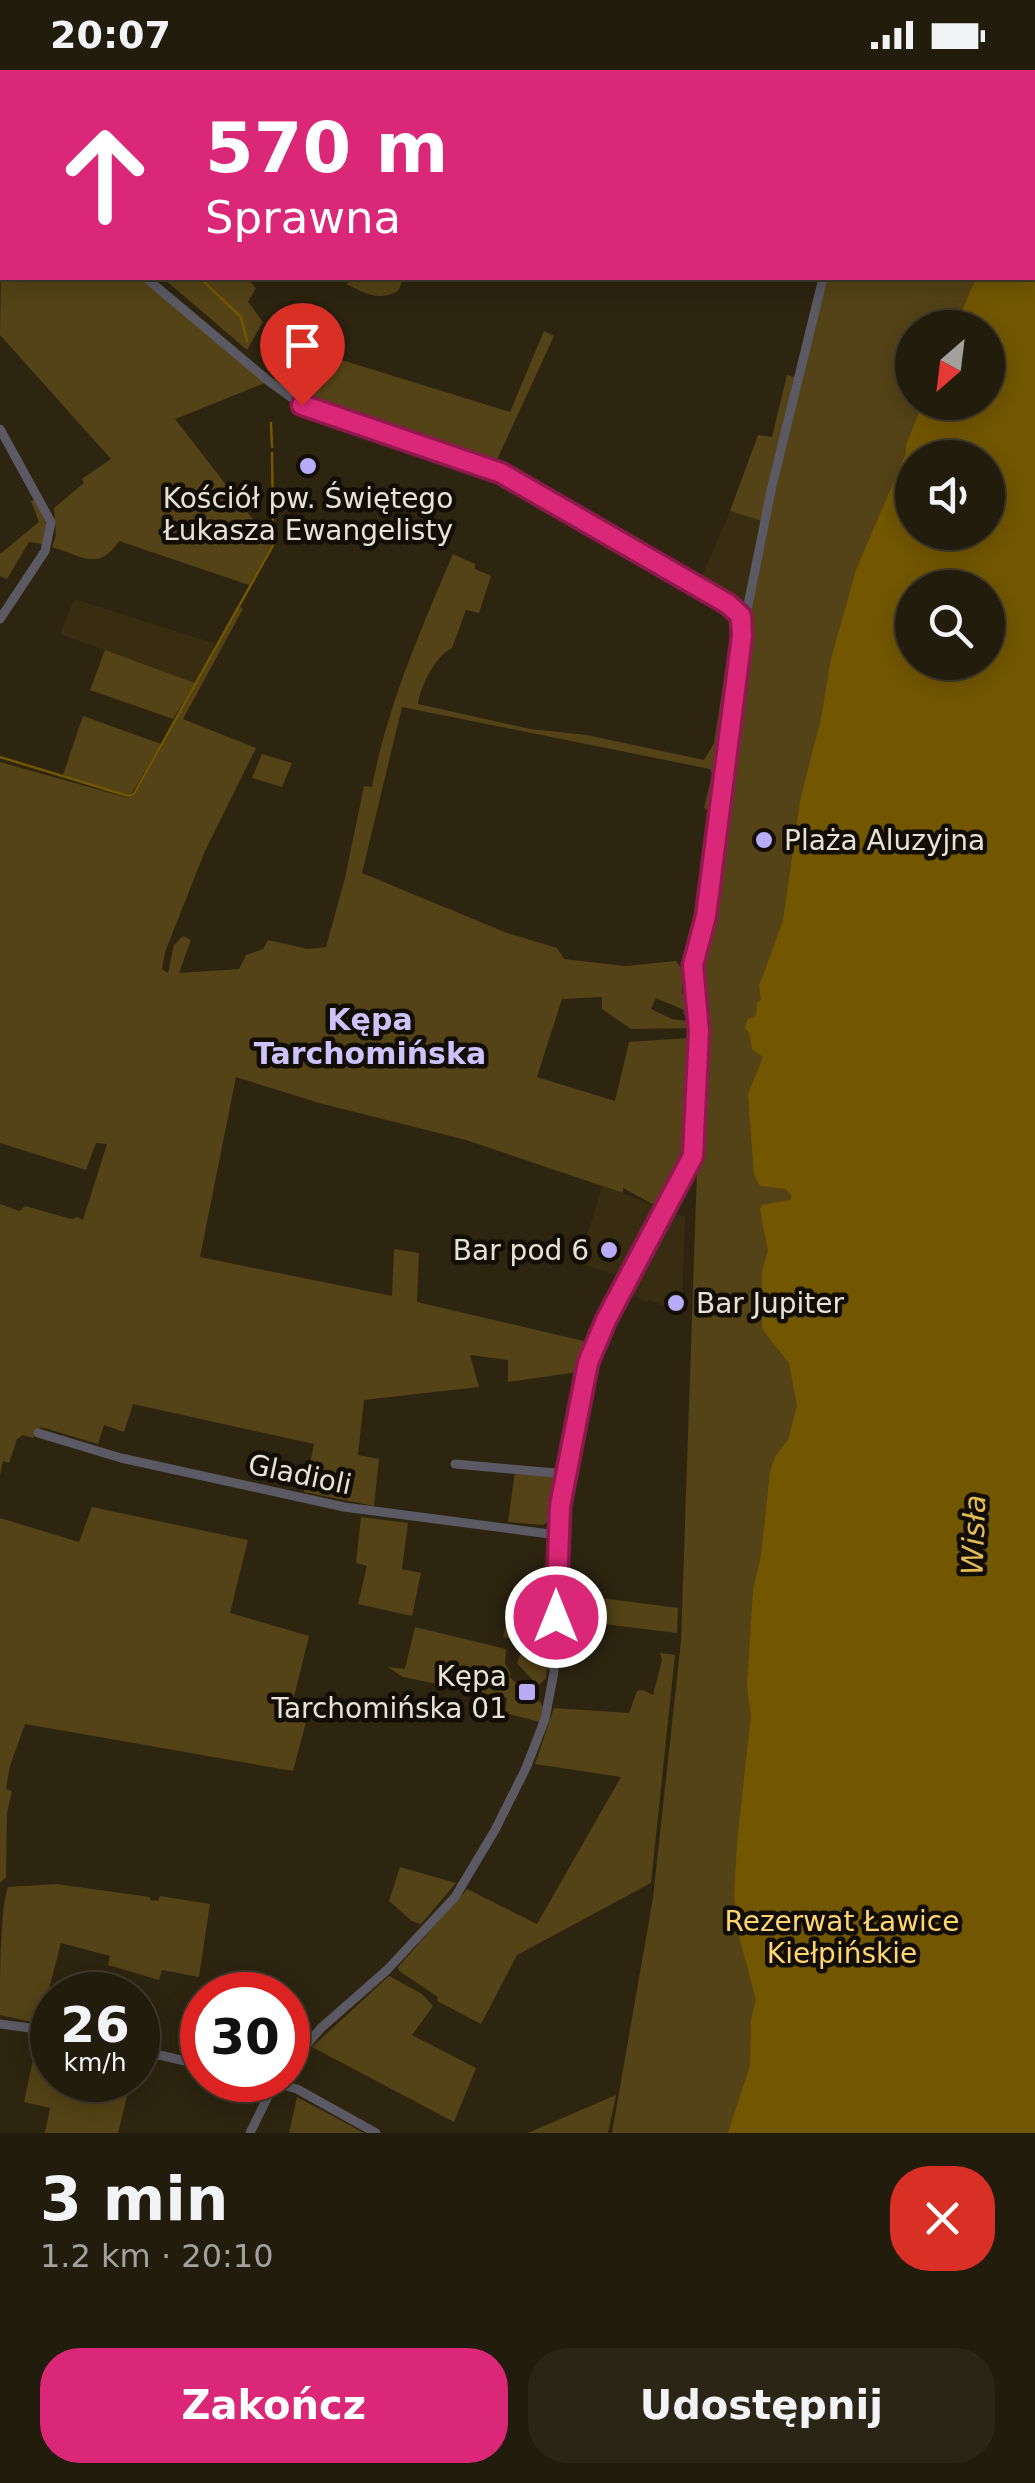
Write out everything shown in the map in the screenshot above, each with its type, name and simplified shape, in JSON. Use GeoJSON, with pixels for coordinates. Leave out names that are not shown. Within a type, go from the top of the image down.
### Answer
{"type":"FeatureCollection","features":[{"type":"Feature","properties":{"kind":"street"},"geometry":{"type":"LineString","coordinates":[[148,280],[302,405],[466,458],[507,476],[728,604],[741,616],[742,636],[701,940],[693,965],[699,1031],[693,1156],[606,1320],[588,1363],[557,1535],[556,1657],[549,1699],[526,1768],[455,1897],[387,1970],[310,2041]]}},
{"type":"Feature","properties":{"kind":"street"},"geometry":{"type":"LineString","coordinates":[[741,616],[748,610],[776,467],[823,280]]}},
{"type":"Feature","properties":{"kind":"street"},"geometry":{"type":"LineString","coordinates":[[0,430],[49,512],[51,522],[44,551],[0,620]]}},
{"type":"Feature","properties":{"kind":"street","name":"Gladioli"},"geometry":{"type":"LineString","coordinates":[[38,1433],[120,1458],[344,1506],[557,1535]]}},
{"type":"Feature","properties":{"kind":"street"},"geometry":{"type":"LineString","coordinates":[[455,1464],[566,1474]]}},
{"type":"Feature","properties":{"kind":"street"},"geometry":{"type":"LineString","coordinates":[[0,2024],[30,2028]]}},
{"type":"Feature","properties":{"kind":"street"},"geometry":{"type":"LineString","coordinates":[[310,2097],[376,2133]]}},
{"type":"Feature","properties":{"kind":"street"},"geometry":{"type":"LineString","coordinates":[[250,2133],[263,2102]]}},
{"type":"Feature","properties":{"kind":"shaded area"},"geometry":{"type":"Polygon","coordinates":[[[730,511],[762,521],[742,612],[699,583],[730,511]]]}},
{"type":"Feature","properties":{"kind":"shaded area"},"geometry":{"type":"Polygon","coordinates":[[[74,599],[216,644],[195,683],[60,634],[74,599]]]}},
{"type":"Feature","properties":{"kind":"shaded area"},"geometry":{"type":"Polygon","coordinates":[[[602,1186],[656,1206],[626,1269],[615,1275],[579,1263],[602,1186]]]}},
{"type":"Feature","properties":{"kind":"shaded area"},"geometry":{"type":"Polygon","coordinates":[[[669,1211],[685,1217],[682,1312],[648,1300],[646,1303],[627,1290],[669,1211]]]}},
{"type":"Feature","properties":{"kind":"green space"},"geometry":{"type":"Polygon","coordinates":[[[1,280],[144,280],[265,383],[175,419],[272,544],[249,585],[119,541],[112,551],[97,559],[52,547],[56,536],[54,508],[84,483],[82,479],[111,459],[0,335],[1,280]]]}},
{"type":"Feature","properties":{"kind":"green space"},"geometry":{"type":"Polygon","coordinates":[[[165,280],[249,280],[256,288],[248,302],[263,322],[247,350],[165,280]]]}},
{"type":"Feature","properties":{"kind":"green space"},"geometry":{"type":"Polygon","coordinates":[[[352,280],[403,280],[398,291],[378,296],[346,284],[352,280]]]}},
{"type":"Feature","properties":{"kind":"green space","name":"Rezerwat Ławice Kiełpińskie"},"geometry":{"type":"Polygon","coordinates":[[[822,280],[1035,280],[1035,2133],[612,2133],[653,1898],[681,1641],[702,1024],[700,962],[705,960],[713,850],[754,574],[822,280]]]}},
{"type":"Feature","properties":{"kind":"green space"},"geometry":{"type":"Polygon","coordinates":[[[322,306],[328,312],[306,349],[510,412],[544,331],[554,336],[495,464],[352,420],[298,396],[274,379],[322,306]]]}},
{"type":"Feature","properties":{"kind":"green space"},"geometry":{"type":"Polygon","coordinates":[[[787,375],[794,377],[762,521],[730,511],[758,435],[772,437],[787,375]]]}},
{"type":"Feature","properties":{"kind":"green space"},"geometry":{"type":"Polygon","coordinates":[[[519,474],[701,578],[698,583],[516,477],[519,474]]]}},
{"type":"Feature","properties":{"kind":"green space"},"geometry":{"type":"Polygon","coordinates":[[[38,499],[46,524],[42,544],[29,542],[7,579],[0,576],[0,554],[39,522],[31,501],[38,499]]]}},
{"type":"Feature","properties":{"kind":"green space"},"geometry":{"type":"Polygon","coordinates":[[[453,554],[491,576],[479,613],[466,610],[452,648],[430,672],[418,704],[530,729],[587,735],[704,760],[714,743],[732,628],[731,619],[719,604],[731,612],[739,626],[714,814],[704,808],[710,769],[402,707],[362,873],[507,933],[557,948],[564,959],[625,966],[676,961],[682,969],[682,994],[692,995],[693,1013],[683,1014],[684,1010],[656,998],[651,1009],[672,1019],[694,1022],[694,1028],[631,1029],[602,1009],[602,997],[562,999],[537,1077],[615,1101],[629,1042],[688,1038],[696,1043],[693,1132],[682,1174],[656,1206],[623,1188],[623,1193],[466,1140],[319,1103],[236,1077],[200,1257],[392,1296],[394,1249],[419,1253],[417,1302],[588,1342],[578,1372],[508,1382],[508,1360],[470,1355],[479,1387],[364,1400],[358,1455],[379,1459],[374,1506],[304,1492],[314,1444],[133,1404],[124,1432],[104,1425],[98,1444],[41,1427],[33,1438],[23,1435],[17,1439],[9,1463],[3,1461],[0,1475],[0,1204],[19,1211],[25,1206],[83,1220],[107,1144],[96,1143],[86,1170],[0,1143],[0,762],[128,798],[135,795],[240,607],[243,609],[183,719],[256,748],[205,851],[165,952],[162,969],[168,973],[174,945],[183,936],[191,940],[179,973],[239,969],[246,955],[263,949],[268,940],[308,949],[326,947],[364,786],[372,787],[396,698],[453,554]]]}},
{"type":"Feature","properties":{"kind":"green space"},"geometry":{"type":"Polygon","coordinates":[[[105,650],[195,683],[173,719],[90,690],[105,650]]]}},
{"type":"Feature","properties":{"kind":"green space"},"geometry":{"type":"Polygon","coordinates":[[[83,716],[161,744],[132,793],[126,795],[63,775],[83,716]]]}},
{"type":"Feature","properties":{"kind":"green space"},"geometry":{"type":"Polygon","coordinates":[[[262,754],[292,763],[282,787],[252,778],[262,754]]]}},
{"type":"Feature","properties":{"kind":"green space"},"geometry":{"type":"Polygon","coordinates":[[[515,1471],[559,1476],[553,1519],[543,1525],[508,1522],[515,1471]]]}},
{"type":"Feature","properties":{"kind":"green space"},"geometry":{"type":"Polygon","coordinates":[[[92,1507],[248,1540],[230,1613],[309,1636],[291,1709],[308,1715],[293,1771],[25,1724],[6,1789],[12,1791],[7,1813],[6,1877],[0,1883],[0,1518],[79,1542],[92,1507]]]}},
{"type":"Feature","properties":{"kind":"green space"},"geometry":{"type":"Polygon","coordinates":[[[361,1517],[408,1523],[402,1569],[421,1573],[412,1616],[358,1604],[367,1566],[356,1563],[361,1517]]]}},
{"type":"Feature","properties":{"kind":"green space"},"geometry":{"type":"Polygon","coordinates":[[[514,1586],[552,1591],[552,1642],[546,1647],[503,1637],[514,1586]]]}},
{"type":"Feature","properties":{"kind":"green space"},"geometry":{"type":"Polygon","coordinates":[[[562,1593],[678,1608],[677,1633],[562,1619],[562,1593]]]}},
{"type":"Feature","properties":{"kind":"green space"},"geometry":{"type":"Polygon","coordinates":[[[415,1627],[506,1649],[509,1677],[536,1696],[543,1707],[540,1722],[505,1713],[507,1698],[403,1677],[388,1667],[405,1669],[415,1627]]]}},
{"type":"Feature","properties":{"kind":"green space"},"geometry":{"type":"Polygon","coordinates":[[[526,1652],[548,1660],[551,1669],[547,1669],[546,1678],[538,1686],[517,1663],[526,1652]]]}},
{"type":"Feature","properties":{"kind":"green space"},"geometry":{"type":"Polygon","coordinates":[[[660,1653],[675,1655],[651,1883],[517,1955],[481,2024],[437,2001],[438,1997],[398,1967],[467,1889],[537,1924],[621,1777],[535,1764],[554,1708],[629,1713],[637,1691],[653,1695],[662,1660],[660,1653]]]}},
{"type":"Feature","properties":{"kind":"green space"},"geometry":{"type":"Polygon","coordinates":[[[400,1867],[456,1883],[421,1924],[389,1901],[400,1867]]]}},
{"type":"Feature","properties":{"kind":"green space"},"geometry":{"type":"Polygon","coordinates":[[[56,1884],[150,1900],[158,1901],[160,1896],[210,1904],[200,1972],[162,1970],[160,1977],[160,1972],[132,1972],[108,1965],[110,1956],[61,1943],[53,1972],[30,1972],[30,2022],[0,2015],[2,1929],[8,1887],[56,1884]]]}},
{"type":"Feature","properties":{"kind":"green space"},"geometry":{"type":"Polygon","coordinates":[[[389,1976],[422,1994],[433,2006],[412,2035],[476,2068],[454,2122],[312,2047],[389,1976]]]}},
{"type":"Feature","properties":{"kind":"green space"},"geometry":{"type":"Polygon","coordinates":[[[30,2074],[30,2102],[126,2102],[118,2133],[45,2133],[50,2108],[24,2102],[30,2074]]]}},
{"type":"Feature","properties":{"kind":"green space"},"geometry":{"type":"Polygon","coordinates":[[[616,2095],[608,2133],[528,2133],[530,2132],[616,2095]]]}},
{"type":"Feature","properties":{"kind":"green space"},"geometry":{"type":"Polygon","coordinates":[[[296,2102],[306,2102],[364,2133],[289,2133],[296,2102]]]}},
{"type":"Feature","properties":{"kind":"water","name":"Rezerwat Ławice Kiełpińskie"},"geometry":{"type":"Polygon","coordinates":[[[975,280],[1035,280],[1035,2133],[728,2133],[750,2066],[751,2019],[756,2000],[738,1933],[734,1897],[751,1715],[747,1687],[753,1591],[770,1472],[788,1440],[797,1406],[789,1363],[762,1329],[762,1271],[768,1251],[760,1209],[792,1196],[786,1189],[760,1186],[754,1175],[748,1094],[763,1057],[752,1049],[745,1029],[748,1019],[756,1016],[761,1000],[759,986],[783,921],[800,801],[821,719],[831,659],[856,570],[895,479],[895,550],[1005,550],[1005,440],[908,440],[916,420],[1005,420],[1005,310],[962,310],[975,280]]]}},
{"type":"Feature","properties":{"kind":"waterway"},"geometry":{"type":"LineString","coordinates":[[202,280],[241,317],[247,341]]}},
{"type":"Feature","properties":{"kind":"waterway"},"geometry":{"type":"LineString","coordinates":[[271,423],[272,447]]}},
{"type":"Feature","properties":{"kind":"waterway"},"geometry":{"type":"LineString","coordinates":[[0,757],[128,796],[134,794],[277,538],[273,522],[272,453]]}},
{"type":"Feature","properties":{"kind":"place","name":"Kościół pw. Świętego Łukasza Ewangelisty"},"geometry":{"type":"Point","coordinates":[308,466]}},
{"type":"Feature","properties":{"kind":"place","name":"Plaża Aluzyjna"},"geometry":{"type":"Point","coordinates":[764,840]}},
{"type":"Feature","properties":{"kind":"place","name":"Bar pod 6"},"geometry":{"type":"Point","coordinates":[609,1250]}},
{"type":"Feature","properties":{"kind":"place","name":"Bar Jupiter"},"geometry":{"type":"Point","coordinates":[676,1303]}},
{"type":"Feature","properties":{"kind":"place","name":"Kępa Tarchomińska 01"},"geometry":{"type":"Point","coordinates":[527,1692]}},
{"type":"Feature","properties":{"kind":"district","name":"Kępa Tarchomińska"},"geometry":{"type":"Point","coordinates":[370,1037]}},
{"type":"Feature","properties":{"kind":"route"},"geometry":{"type":"LineString","coordinates":[[302,405],[466,458],[507,476],[728,604],[741,616],[742,636],[706,916],[693,965],[699,1031],[693,1156],[606,1320],[588,1363],[560,1506],[556,1617]]}},
{"type":"Feature","properties":{"kind":"water label","name":"Wisła"},"geometry":{"type":"Point","coordinates":[974,1535]}}]}
